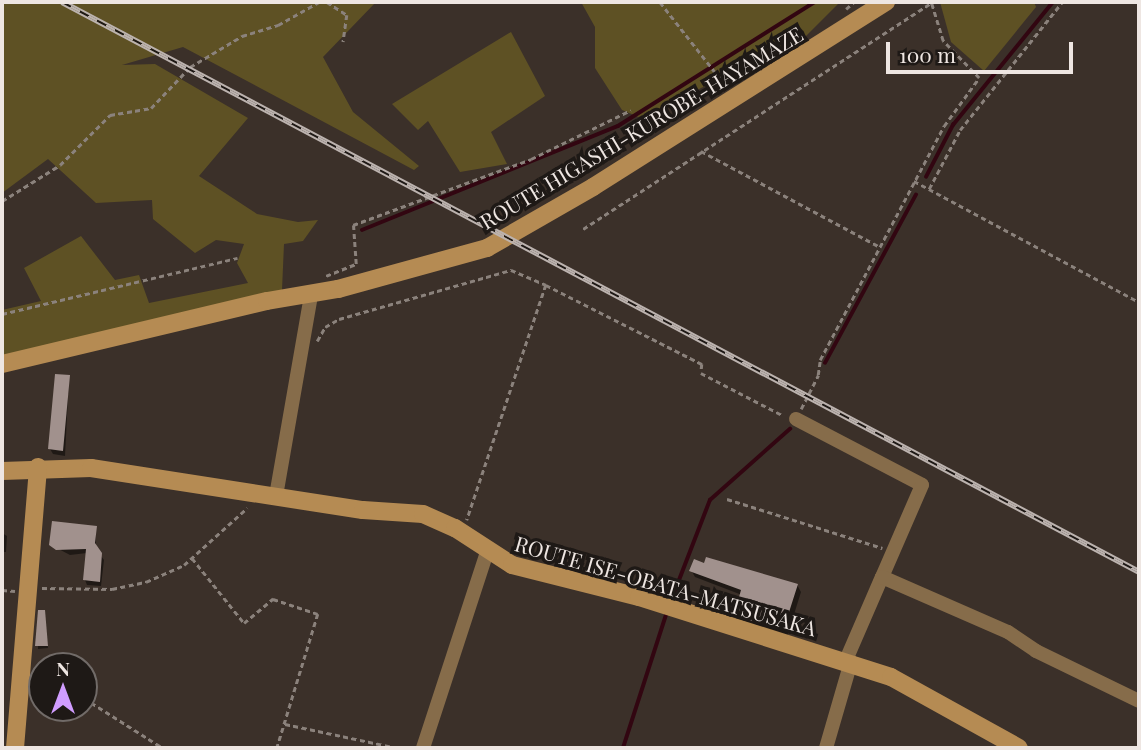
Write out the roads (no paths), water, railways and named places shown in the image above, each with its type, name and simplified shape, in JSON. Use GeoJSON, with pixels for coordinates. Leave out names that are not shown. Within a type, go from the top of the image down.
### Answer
{"type":"FeatureCollection","features":[{"type":"Feature","properties":{"kind":"main road","name":"ROUTE HIGASHI-KUROBE-HAYAMAZE"},"geometry":{"type":"LineString","coordinates":[[2,364],[310,295],[434,263],[509,238],[886,2]]}},
{"type":"Feature","properties":{"kind":"main road","name":"ROUTE ISE-OBATA-MATSUSAKA"},"geometry":{"type":"LineString","coordinates":[[2,471],[38,467],[91,468],[363,510],[413,512],[461,533],[487,552],[529,571],[639,597],[848,661],[916,689],[1019,748]]}},
{"type":"Feature","properties":{"kind":"main road"},"geometry":{"type":"LineString","coordinates":[[15,748],[38,467]]}},
{"type":"Feature","properties":{"kind":"street"},"geometry":{"type":"LineString","coordinates":[[275,496],[310,295]]}},
{"type":"Feature","properties":{"kind":"street"},"geometry":{"type":"LineString","coordinates":[[796,419],[919,480],[920,491],[848,661],[826,748]]}},
{"type":"Feature","properties":{"kind":"street"},"geometry":{"type":"LineString","coordinates":[[423,748],[487,552]]}},
{"type":"Feature","properties":{"kind":"street"},"geometry":{"type":"LineString","coordinates":[[882,577],[1008,632],[1036,651],[1139,701]]}},
{"type":"Feature","properties":{"kind":"waterway"},"geometry":{"type":"LineString","coordinates":[[362,230],[618,126],[815,2]]}},
{"type":"Feature","properties":{"kind":"waterway"},"geometry":{"type":"LineString","coordinates":[[926,177],[953,125],[1053,2]]}},
{"type":"Feature","properties":{"kind":"waterway"},"geometry":{"type":"LineString","coordinates":[[825,363],[916,195]]}},
{"type":"Feature","properties":{"kind":"waterway"},"geometry":{"type":"LineString","coordinates":[[671,601],[710,500],[790,429]]}},
{"type":"Feature","properties":{"kind":"waterway"},"geometry":{"type":"LineString","coordinates":[[623,748],[667,612]]}},
{"type":"Feature","properties":{"kind":"railway"},"geometry":{"type":"LineString","coordinates":[[62,2],[1139,572]]}}]}
